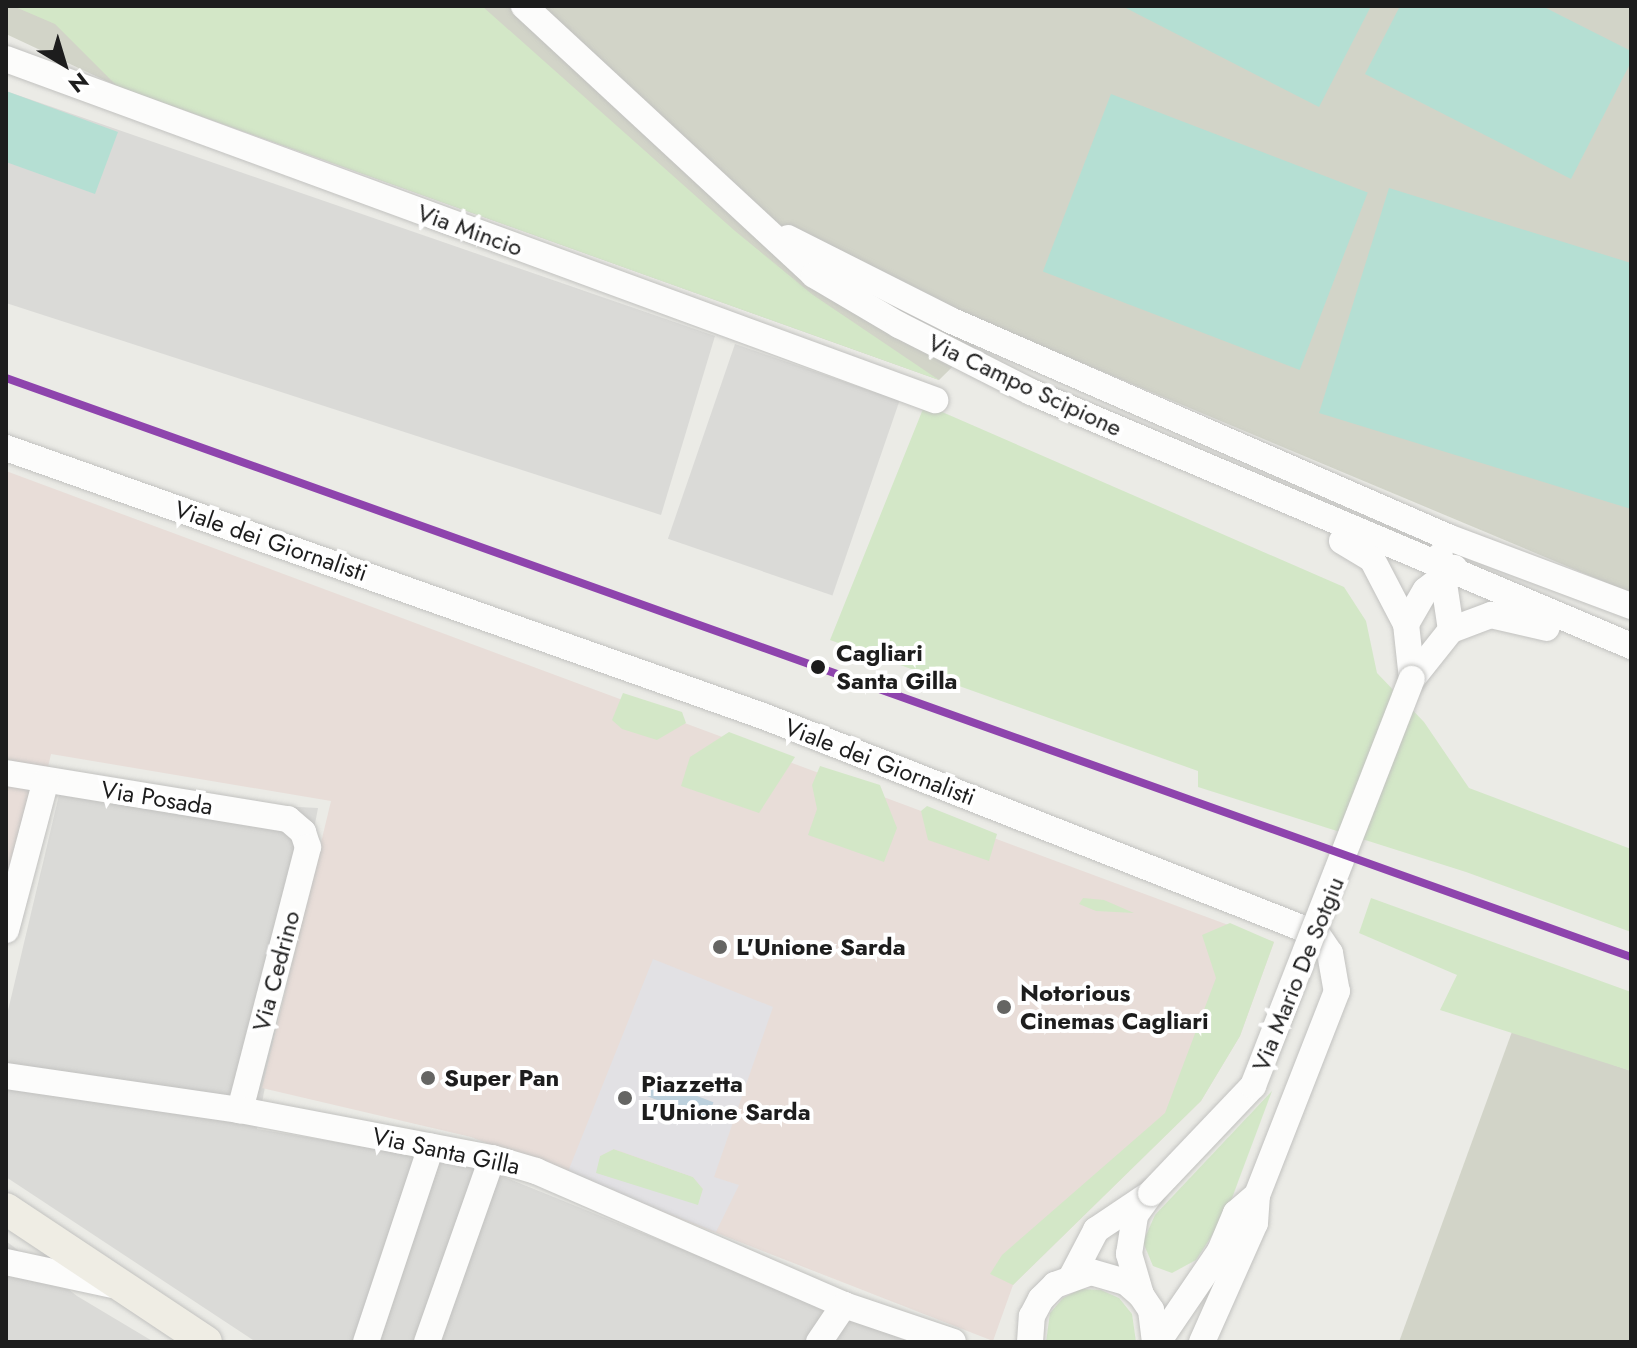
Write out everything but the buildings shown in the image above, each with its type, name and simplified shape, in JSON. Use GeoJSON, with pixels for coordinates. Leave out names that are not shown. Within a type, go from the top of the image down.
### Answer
{"type":"FeatureCollection","features":[{"type":"Feature","properties":{"kind":"main road"},"geometry":{"type":"LineString","coordinates":[[6,1209],[206,1342]]}},
{"type":"Feature","properties":{"kind":"street","name":"Via Campo Scipione"},"geometry":{"type":"LineString","coordinates":[[524,6],[814,275],[899,325],[1031,392],[1308,512],[1631,646]]}},
{"type":"Feature","properties":{"kind":"street","name":"Via Mincio"},"geometry":{"type":"LineString","coordinates":[[6,59],[935,400]]}},
{"type":"Feature","properties":{"kind":"street","name":"Via Campo Scipione"},"geometry":{"type":"LineString","coordinates":[[763,225],[950,320],[1450,538],[1631,606]]}},
{"type":"Feature","properties":{"kind":"street","name":"Viale dei Giornalisti"},"geometry":{"type":"LineString","coordinates":[[6,448],[763,716],[1317,934],[1330,953],[1337,991],[1257,1195],[1236,1213],[1220,1251],[1156,1342]]}},
{"type":"Feature","properties":{"kind":"street","name":"Via Campo Scipione"},"geometry":{"type":"LineString","coordinates":[[1303,472],[1319,493],[1417,537],[1437,551],[1446,570]]}},
{"type":"Feature","properties":{"kind":"street","name":"Via Campo Scipione"},"geometry":{"type":"LineString","coordinates":[[1308,512],[1320,531],[1372,559],[1406,624]]}},
{"type":"Feature","properties":{"kind":"street","name":"Via Campo Scipione"},"geometry":{"type":"LineString","coordinates":[[1446,570],[1480,562],[1575,600],[1597,593]]}},
{"type":"Feature","properties":{"kind":"street"},"geometry":{"type":"LineString","coordinates":[[1406,624],[1426,590],[1446,570]]}},
{"type":"Feature","properties":{"kind":"street"},"geometry":{"type":"LineString","coordinates":[[1446,570],[1451,630],[1491,615],[1526,620],[1631,660]]}},
{"type":"Feature","properties":{"kind":"street","name":"Via Mario De Sotgiu"},"geometry":{"type":"LineString","coordinates":[[1406,624],[1412,679]]}},
{"type":"Feature","properties":{"kind":"street","name":"Via Mario De Sotgiu"},"geometry":{"type":"LineString","coordinates":[[1141,1295],[1129,1254],[1135,1215],[1151,1193],[1253,1086],[1412,679],[1451,630]]}},
{"type":"Feature","properties":{"kind":"street","name":"Via Posada"},"geometry":{"type":"LineString","coordinates":[[6,773],[288,819],[303,832]]}},
{"type":"Feature","properties":{"kind":"street"},"geometry":{"type":"LineString","coordinates":[[6,930],[46,780]]}},
{"type":"Feature","properties":{"kind":"street","name":"Via Cedrino"},"geometry":{"type":"LineString","coordinates":[[240,1110],[308,847],[303,832]]}},
{"type":"Feature","properties":{"kind":"street","name":"Via Santa Gilla"},"geometry":{"type":"LineString","coordinates":[[6,1076],[240,1110],[492,1158],[536,1171],[844,1305],[953,1342]]}},
{"type":"Feature","properties":{"kind":"street"},"geometry":{"type":"LineString","coordinates":[[366,1342],[431,1147]]}},
{"type":"Feature","properties":{"kind":"street"},"geometry":{"type":"LineString","coordinates":[[427,1342],[492,1158]]}},
{"type":"Feature","properties":{"kind":"street","name":"Via Mario De Sotgiu"},"geometry":{"type":"LineString","coordinates":[[1072,1276],[1096,1230],[1151,1193]]}},
{"type":"Feature","properties":{"kind":"street"},"geometry":{"type":"LineString","coordinates":[[1202,1342],[1255,1223],[1257,1195]]}},
{"type":"Feature","properties":{"kind":"street"},"geometry":{"type":"LineString","coordinates":[[6,1262],[119,1286]]}},
{"type":"Feature","properties":{"kind":"street"},"geometry":{"type":"LineString","coordinates":[[1030,1342],[1032,1316],[1041,1299],[1072,1276],[1109,1275],[1141,1295],[1151,1310],[1156,1342]]}},
{"type":"Feature","properties":{"kind":"street"},"geometry":{"type":"LineString","coordinates":[[819,1342],[844,1305]]}},
{"type":"Feature","properties":{"kind":"shaded area"},"geometry":{"type":"Polygon","coordinates":[[[6,6],[1631,6],[1631,593],[994,326],[939,380],[117,86],[6,34],[6,6]]]}},
{"type":"Feature","properties":{"kind":"shaded area"},"geometry":{"type":"Polygon","coordinates":[[[6,91],[715,336],[661,515],[6,303],[6,91]]]}},
{"type":"Feature","properties":{"kind":"shaded area"},"geometry":{"type":"Polygon","coordinates":[[[735,344],[900,401],[832,595],[668,539],[735,344]]]}},
{"type":"Feature","properties":{"kind":"shaded area"},"geometry":{"type":"Polygon","coordinates":[[[6,471],[1274,942],[1240,1036],[1201,1101],[1013,1285],[993,1341],[471,1137],[262,1088],[331,801],[51,754],[6,955],[6,471]]]}},
{"type":"Feature","properties":{"kind":"shaded area"},"geometry":{"type":"Polygon","coordinates":[[[59,795],[318,808],[257,1129],[475,1165],[911,1342],[256,1342],[6,1177],[6,1019],[59,795]]]}},
{"type":"Feature","properties":{"kind":"shaded area","name":"Piazzetta L'Unione Sarda"},"geometry":{"type":"Polygon","coordinates":[[[653,959],[773,1007],[714,1177],[739,1185],[716,1232],[567,1174],[653,959]],[[650,1079],[644,1095],[707,1118],[713,1102],[650,1079]],[[614,1149],[600,1156],[596,1173],[698,1205],[703,1189],[693,1177],[614,1149]]]}},
{"type":"Feature","properties":{"kind":"shaded area"},"geometry":{"type":"Polygon","coordinates":[[[1513,1029],[1631,1071],[1631,1342],[1399,1342],[1513,1029]]]}},
{"type":"Feature","properties":{"kind":"shaded area"},"geometry":{"type":"Polygon","coordinates":[[[6,1241],[77,1296],[154,1342],[6,1342],[6,1241]]]}},
{"type":"Feature","properties":{"kind":"green space"},"geometry":{"type":"Polygon","coordinates":[[[13,6],[482,6],[735,231],[813,295],[939,380],[117,86],[55,24],[13,6]]]}},
{"type":"Feature","properties":{"kind":"green space"},"geometry":{"type":"Polygon","coordinates":[[[1122,6],[1371,6],[1319,107],[1122,6]]]}},
{"type":"Feature","properties":{"kind":"green space"},"geometry":{"type":"Polygon","coordinates":[[[1400,6],[1542,6],[1631,51],[1631,62],[1571,179],[1365,74],[1400,6]]]}},
{"type":"Feature","properties":{"kind":"green space"},"geometry":{"type":"Polygon","coordinates":[[[6,91],[118,132],[95,194],[6,162],[6,91]]]}},
{"type":"Feature","properties":{"kind":"green space"},"geometry":{"type":"Polygon","coordinates":[[[1111,94],[1368,193],[1300,370],[1043,271],[1111,94]]]}},
{"type":"Feature","properties":{"kind":"green space"},"geometry":{"type":"Polygon","coordinates":[[[1389,188],[1631,263],[1631,509],[1319,413],[1389,188]]]}},
{"type":"Feature","properties":{"kind":"green space"},"geometry":{"type":"Polygon","coordinates":[[[933,408],[1344,587],[1366,621],[1377,673],[1424,722],[1469,788],[1631,849],[1631,932],[1466,872],[1198,787],[1198,771],[830,640],[923,409],[933,408]]]}},
{"type":"Feature","properties":{"kind":"green space"},"geometry":{"type":"Polygon","coordinates":[[[623,693],[682,712],[686,723],[657,740],[622,729],[612,720],[623,693]]]}},
{"type":"Feature","properties":{"kind":"green space"},"geometry":{"type":"Polygon","coordinates":[[[729,732],[795,757],[759,813],[681,786],[690,757],[729,732]]]}},
{"type":"Feature","properties":{"kind":"green space"},"geometry":{"type":"Polygon","coordinates":[[[820,766],[880,785],[897,828],[884,862],[808,835],[817,809],[812,785],[820,766]]]}},
{"type":"Feature","properties":{"kind":"green space"},"geometry":{"type":"Polygon","coordinates":[[[927,806],[997,834],[989,861],[928,840],[921,811],[927,806]]]}},
{"type":"Feature","properties":{"kind":"green space"},"geometry":{"type":"Polygon","coordinates":[[[1083,898],[1104,900],[1134,913],[1096,911],[1079,904],[1083,898]]]}},
{"type":"Feature","properties":{"kind":"green space"},"geometry":{"type":"Polygon","coordinates":[[[1371,898],[1631,992],[1631,1071],[1440,1010],[1457,975],[1359,933],[1371,898]]]}},
{"type":"Feature","properties":{"kind":"green space"},"geometry":{"type":"Polygon","coordinates":[[[1230,923],[1274,942],[1240,1036],[1201,1101],[1013,1285],[990,1274],[1002,1255],[1165,1113],[1216,978],[1202,935],[1230,923]]]}},
{"type":"Feature","properties":{"kind":"green space"},"geometry":{"type":"Polygon","coordinates":[[[1272,1091],[1226,1214],[1196,1260],[1172,1273],[1153,1266],[1143,1242],[1155,1215],[1272,1091]]]}},
{"type":"Feature","properties":{"kind":"green space"},"geometry":{"type":"Polygon","coordinates":[[[613,1149],[693,1177],[703,1189],[698,1206],[595,1173],[600,1156],[613,1149]]]}},
{"type":"Feature","properties":{"kind":"green space"},"geometry":{"type":"Polygon","coordinates":[[[1081,1289],[1101,1290],[1119,1298],[1132,1314],[1136,1342],[1046,1342],[1050,1313],[1063,1298],[1081,1289]]]}},
{"type":"Feature","properties":{"kind":"water"},"geometry":{"type":"Polygon","coordinates":[[[650,1078],[713,1102],[707,1119],[644,1095],[650,1078]]]}},
{"type":"Feature","properties":{"kind":"transit line"},"geometry":{"type":"LineString","coordinates":[[6,378],[1631,957]]}},
{"type":"Feature","properties":{"kind":"place","name":"Cagliari Santa Gilla"},"geometry":{"type":"Point","coordinates":[818,667]}},
{"type":"Feature","properties":{"kind":"place","name":"L'Unione Sarda"},"geometry":{"type":"Point","coordinates":[720,947]}},
{"type":"Feature","properties":{"kind":"place","name":"Notorious Cinemas Cagliari"},"geometry":{"type":"Point","coordinates":[1004,1007]}},
{"type":"Feature","properties":{"kind":"place","name":"Super Pan"},"geometry":{"type":"Point","coordinates":[428,1078]}},
{"type":"Feature","properties":{"kind":"place","name":"Piazzetta L'Unione Sarda"},"geometry":{"type":"Point","coordinates":[625,1098]}}]}
